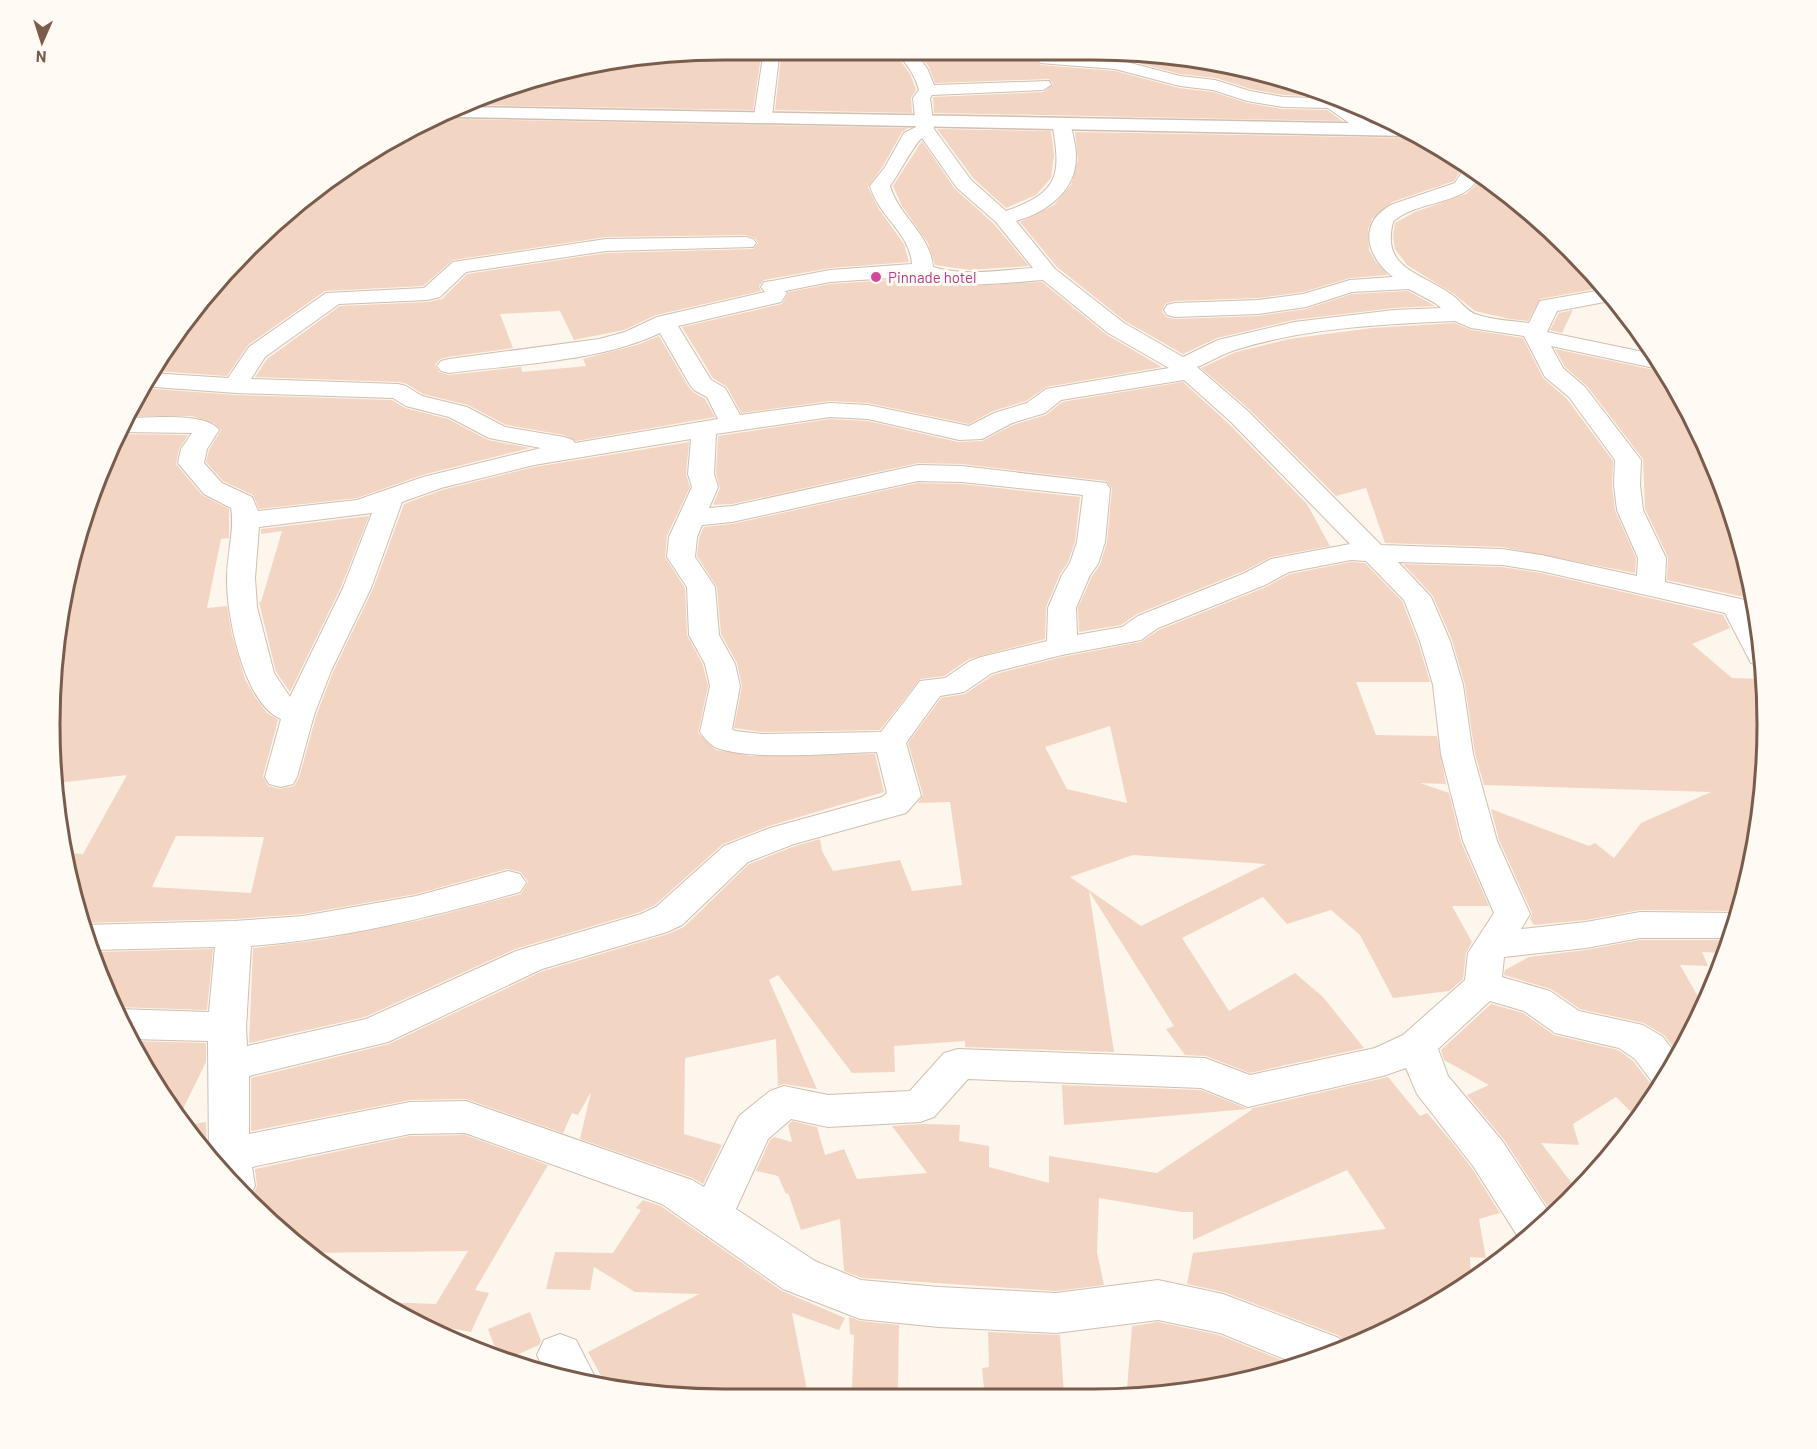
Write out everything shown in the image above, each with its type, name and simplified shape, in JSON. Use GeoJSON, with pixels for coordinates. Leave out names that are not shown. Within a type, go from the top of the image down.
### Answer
{"type":"FeatureCollection","features":[{"type":"Feature","properties":{"kind":"street"},"geometry":{"type":"LineString","coordinates":[[763,116],[771,60]]}},
{"type":"Feature","properties":{"kind":"street"},"geometry":{"type":"LineString","coordinates":[[711,1216],[753,1128],[784,1102],[828,1111],[920,1106],[958,1064],[1205,1073],[1248,1091],[1383,1061],[1417,1045],[1483,985],[1486,953],[1512,914],[1480,841],[1457,754],[1448,685],[1417,597],[1240,417],[1185,369],[1116,328],[1048,273],[1003,218],[964,184],[925,113],[920,70],[914,60]]}},
{"type":"Feature","properties":{"kind":"street"},"geometry":{"type":"LineString","coordinates":[[1003,218],[1030,211],[1059,188],[1068,160],[1055,121],[1043,96],[1046,60]]}},
{"type":"Feature","properties":{"kind":"street"},"geometry":{"type":"LineString","coordinates":[[1085,60],[1116,64],[1180,81],[1215,85],[1247,96],[1283,102],[1326,103]]}},
{"type":"Feature","properties":{"kind":"street"},"geometry":{"type":"LineString","coordinates":[[923,270],[924,255],[918,242],[882,200],[880,186],[894,168],[925,113],[1043,85]]}},
{"type":"Feature","properties":{"kind":"street"},"geometry":{"type":"LineString","coordinates":[[1337,107],[1369,129]]}},
{"type":"Feature","properties":{"kind":"street"},"geometry":{"type":"LineString","coordinates":[[467,112],[763,116],[925,113],[1055,121],[1387,129]]}},
{"type":"Feature","properties":{"kind":"street"},"geometry":{"type":"LineString","coordinates":[[1469,177],[1462,187],[1400,208],[1384,220],[1379,243],[1387,262],[1413,282],[1443,298],[1459,314],[1471,321],[1535,333],[1648,359]]}},
{"type":"Feature","properties":{"kind":"street"},"geometry":{"type":"LineString","coordinates":[[236,386],[257,352],[334,298],[427,294],[460,266],[489,264],[593,247],[746,243]]}},
{"type":"Feature","properties":{"kind":"street"},"geometry":{"type":"LineString","coordinates":[[449,366],[601,346],[633,337],[665,322],[773,297],[776,293],[772,287],[798,280],[923,270],[946,278],[962,279],[1048,273]]}},
{"type":"Feature","properties":{"kind":"street"},"geometry":{"type":"LineString","coordinates":[[1175,310],[1258,307],[1306,300],[1350,286],[1413,282]]}},
{"type":"Feature","properties":{"kind":"street"},"geometry":{"type":"LineString","coordinates":[[1535,333],[1548,306],[1601,297]]}},
{"type":"Feature","properties":{"kind":"street"},"geometry":{"type":"LineString","coordinates":[[247,520],[361,508],[432,482],[514,462],[830,410],[868,412],[959,434],[973,434],[1003,418],[1036,408],[1054,394],[1185,369],[1226,345],[1294,329],[1394,317],[1459,314]]}},
{"type":"Feature","properties":{"kind":"street"},"geometry":{"type":"LineString","coordinates":[[665,322],[702,385],[717,393],[718,427],[701,474],[705,487],[683,537],[681,557],[700,587],[704,635],[720,664],[725,686],[716,732],[726,740],[762,744],[890,742],[907,722],[920,699],[931,688],[953,686],[964,681],[981,667],[1062,646],[1131,633],[1148,622],[1255,579],[1281,565],[1351,552],[1502,556],[1746,609]]}},
{"type":"Feature","properties":{"kind":"street"},"geometry":{"type":"LineString","coordinates":[[1535,333],[1553,372],[1577,392],[1628,460],[1627,485],[1630,510],[1652,558],[1650,589]]}},
{"type":"Feature","properties":{"kind":"street"},"geometry":{"type":"LineString","coordinates":[[156,381],[236,386],[398,391],[414,400],[458,412],[498,434],[556,442],[586,450]]}},
{"type":"Feature","properties":{"kind":"street"},"geometry":{"type":"LineString","coordinates":[[132,425],[204,427],[207,430],[194,449],[190,463],[205,482],[225,498],[243,503],[247,520],[243,538],[240,578],[243,607],[259,673],[281,708],[298,714]]}},
{"type":"Feature","properties":{"kind":"street"},"geometry":{"type":"LineString","coordinates":[[962,474],[973,434]]}},
{"type":"Feature","properties":{"kind":"street"},"geometry":{"type":"LineString","coordinates":[[690,518],[732,514],[910,474],[962,474],[1097,489],[1091,542],[1084,564],[1076,575],[1062,608],[1062,646]]}},
{"type":"Feature","properties":{"kind":"street"},"geometry":{"type":"LineString","coordinates":[[280,777],[298,714],[316,671],[357,588],[392,497]]}},
{"type":"Feature","properties":{"kind":"street"},"geometry":{"type":"LineString","coordinates":[[132,1025],[228,1046],[374,1032],[529,960],[654,923],[678,908],[736,854],[782,836],[894,805],[904,796],[890,742]]}},
{"type":"Feature","properties":{"kind":"street"},"geometry":{"type":"LineString","coordinates":[[95,937],[234,934],[303,929],[416,908],[508,883]]}},
{"type":"Feature","properties":{"kind":"street"},"geometry":{"type":"LineString","coordinates":[[1491,945],[1586,935],[1640,925],[1726,925]]}},
{"type":"Feature","properties":{"kind":"street"},"geometry":{"type":"LineString","coordinates":[[231,1169],[228,1046],[234,934]]}},
{"type":"Feature","properties":{"kind":"street"},"geometry":{"type":"LineString","coordinates":[[1483,985],[1537,1001],[1569,1023],[1629,1035],[1649,1048],[1662,1066]]}},
{"type":"Feature","properties":{"kind":"street"},"geometry":{"type":"LineString","coordinates":[[1417,1045],[1431,1083],[1488,1154],[1532,1223]]}},
{"type":"Feature","properties":{"kind":"street"},"geometry":{"type":"LineString","coordinates":[[235,1173],[410,1118],[466,1117],[677,1192],[799,1275],[860,1299],[939,1307],[1056,1313],[1158,1300],[1223,1314],[1316,1350]]}},
{"type":"Feature","properties":{"kind":"building"},"geometry":{"type":"Polygon","coordinates":[[[761,60],[753,110],[485,105],[511,95],[595,73],[681,61],[761,60]]]}},
{"type":"Feature","properties":{"kind":"building"},"geometry":{"type":"Polygon","coordinates":[[[781,60],[900,60],[910,74],[916,90],[911,98],[912,113],[775,110],[781,60]]]}},
{"type":"Feature","properties":{"kind":"building"},"geometry":{"type":"Polygon","coordinates":[[[924,60],[1036,60],[1040,65],[1115,71],[1179,88],[1213,92],[1247,103],[1283,109],[1327,110],[1342,121],[934,113],[933,97],[1043,92],[1053,84],[1049,79],[935,83],[924,60]]]}},
{"type":"Feature","properties":{"kind":"building"},"geometry":{"type":"Polygon","coordinates":[[[1130,61],[1222,73],[1308,96],[1283,95],[1251,89],[1216,78],[1180,74],[1130,61]]]}},
{"type":"Feature","properties":{"kind":"building"},"geometry":{"type":"Polygon","coordinates":[[[454,119],[908,128],[902,132],[868,187],[878,208],[904,244],[909,262],[830,268],[764,280],[759,286],[761,291],[656,315],[624,330],[574,340],[560,311],[500,314],[513,348],[448,357],[440,359],[435,365],[439,372],[449,375],[521,367],[522,372],[586,366],[583,359],[637,345],[659,336],[688,386],[705,399],[715,417],[576,441],[564,435],[506,425],[468,405],[423,394],[399,382],[255,377],[267,359],[340,306],[428,302],[442,299],[467,274],[606,253],[753,249],[758,243],[755,238],[746,235],[606,237],[453,260],[423,286],[325,291],[248,345],[227,376],[162,371],[197,320],[225,286],[286,225],[355,172],[392,149],[454,119]]]}},
{"type":"Feature","properties":{"kind":"building"},"geometry":{"type":"Polygon","coordinates":[[[937,129],[1051,131],[1054,155],[1051,178],[1036,195],[1006,208],[973,178],[937,129]]]}},
{"type":"Feature","properties":{"kind":"building"},"geometry":{"type":"Polygon","coordinates":[[[1075,132],[1403,138],[1460,171],[1454,181],[1392,202],[1372,219],[1368,229],[1369,250],[1375,261],[1388,275],[1350,278],[1303,292],[1258,298],[1174,301],[1165,304],[1162,311],[1166,317],[1175,319],[1258,316],[1306,309],[1352,294],[1408,291],[1435,306],[1394,308],[1293,320],[1217,338],[1183,354],[1125,321],[1057,267],[1020,222],[1054,205],[1071,185],[1078,160],[1075,132]]]}},
{"type":"Feature","properties":{"kind":"building"},"geometry":{"type":"Polygon","coordinates":[[[922,141],[955,189],[994,224],[1029,266],[970,270],[935,265],[928,243],[902,206],[893,186],[922,141]]]}},
{"type":"Feature","properties":{"kind":"building"},"geometry":{"type":"Polygon","coordinates":[[[1477,183],[1531,225],[1594,289],[1540,299],[1528,321],[1510,319],[1475,311],[1454,294],[1407,265],[1395,249],[1393,237],[1395,223],[1415,212],[1466,194],[1477,183]]]}},
{"type":"Feature","properties":{"kind":"building"},"geometry":{"type":"Polygon","coordinates":[[[921,278],[966,286],[1042,282],[1107,335],[1162,367],[1046,387],[1026,401],[993,411],[969,424],[868,403],[830,401],[741,413],[727,387],[713,378],[682,327],[782,304],[789,292],[830,284],[921,278]]]}},
{"type":"Feature","properties":{"kind":"building"},"geometry":{"type":"Polygon","coordinates":[[[1573,310],[1562,333],[1550,330],[1559,313],[1573,310]]]}},
{"type":"Feature","properties":{"kind":"building"},"geometry":{"type":"Polygon","coordinates":[[[1455,323],[1471,330],[1523,338],[1543,378],[1567,399],[1613,461],[1612,485],[1615,510],[1636,558],[1635,573],[1502,547],[1385,543],[1366,488],[1336,496],[1250,410],[1201,368],[1236,352],[1289,339],[1372,328],[1455,323]]]}},
{"type":"Feature","properties":{"kind":"building"},"geometry":{"type":"Polygon","coordinates":[[[1555,349],[1654,370],[1668,392],[1706,470],[1722,511],[1744,597],[1667,580],[1668,557],[1645,509],[1643,459],[1587,386],[1565,367],[1555,349]]]}},
{"type":"Feature","properties":{"kind":"building"},"geometry":{"type":"Polygon","coordinates":[[[1183,382],[1229,424],[1307,504],[1330,546],[1271,557],[1244,571],[1137,614],[1121,625],[1079,632],[1078,608],[1092,576],[1100,565],[1107,542],[1112,489],[1106,481],[962,464],[918,463],[732,504],[713,505],[720,488],[716,474],[718,436],[830,419],[868,421],[958,442],[982,441],[1013,425],[1046,415],[1062,402],[1183,382]]]}},
{"type":"Feature","properties":{"kind":"building"},"geometry":{"type":"Polygon","coordinates":[[[151,389],[236,395],[392,400],[405,408],[448,419],[488,440],[530,448],[422,475],[357,498],[259,509],[253,495],[223,481],[206,462],[209,450],[221,430],[214,423],[191,416],[137,416],[151,389]]]}},
{"type":"Feature","properties":{"kind":"building"},"geometry":{"type":"Polygon","coordinates":[[[128,434],[188,435],[179,449],[176,464],[202,495],[229,509],[229,538],[221,539],[207,608],[227,606],[232,635],[245,679],[266,712],[278,720],[263,776],[268,786],[280,789],[294,786],[299,778],[316,716],[333,672],[373,589],[404,504],[442,490],[534,467],[689,442],[686,474],[690,487],[667,536],[665,557],[685,588],[687,635],[703,665],[708,686],[698,733],[716,750],[751,756],[875,754],[884,792],[769,826],[723,844],[655,905],[640,912],[515,949],[365,1017],[249,1043],[253,948],[320,940],[421,920],[521,894],[528,882],[521,872],[507,869],[416,894],[303,914],[234,919],[91,923],[73,853],[83,854],[127,775],[63,782],[60,724],[61,681],[73,595],[95,511],[128,434]],[[176,836],[152,887],[251,893],[264,837],[176,836]]]}},
{"type":"Feature","properties":{"kind":"building"},"geometry":{"type":"Polygon","coordinates":[[[918,483],[962,484],[1080,497],[1075,542],[1046,607],[1045,639],[969,659],[944,676],[920,679],[880,730],[762,732],[734,728],[742,686],[737,663],[721,634],[717,587],[697,556],[699,538],[704,527],[732,524],[918,483]]]}},
{"type":"Feature","properties":{"kind":"building"},"geometry":{"type":"Polygon","coordinates":[[[369,516],[341,587],[290,692],[276,672],[259,602],[261,602],[282,531],[261,534],[261,529],[369,516]]]}},
{"type":"Feature","properties":{"kind":"building"},"geometry":{"type":"Polygon","coordinates":[[[1351,562],[1365,563],[1402,601],[1430,682],[1356,682],[1376,735],[1437,736],[1446,784],[1420,783],[1449,793],[1461,842],[1489,906],[1452,906],[1472,942],[1466,953],[1463,979],[1449,991],[1393,998],[1360,935],[1331,910],[1287,924],[1263,897],[1182,938],[1229,1011],[1295,973],[1323,997],[1364,1048],[1250,1073],[1206,1056],[1185,1055],[1166,1029],[1174,1026],[1089,891],[1114,1052],[965,1047],[965,1041],[894,1046],[895,1072],[852,1073],[778,975],[769,980],[817,1089],[784,1084],[778,1086],[776,1039],[685,1058],[684,1134],[722,1145],[703,1184],[693,1178],[580,1139],[591,1092],[578,1115],[572,1113],[563,1133],[466,1099],[410,1100],[251,1131],[251,1078],[389,1044],[543,971],[668,934],[684,927],[749,864],[795,846],[820,839],[822,851],[833,871],[900,860],[912,891],[962,885],[950,802],[918,803],[923,795],[908,743],[941,698],[965,694],[993,675],[1003,672],[1062,657],[1141,642],[1159,630],[1266,587],[1290,574],[1351,562]],[[1110,726],[1045,747],[1067,789],[1127,803],[1110,726]],[[1133,855],[1070,877],[1141,926],[1266,864],[1133,855]]]}},
{"type":"Feature","properties":{"kind":"building"},"geometry":{"type":"Polygon","coordinates":[[[1403,564],[1502,567],[1541,573],[1723,615],[1730,628],[1692,644],[1732,678],[1756,679],[1756,768],[1744,854],[1730,911],[1640,910],[1586,920],[1534,925],[1530,919],[1532,913],[1499,840],[1491,809],[1589,846],[1595,843],[1614,858],[1641,823],[1711,792],[1484,785],[1475,754],[1465,685],[1452,640],[1433,596],[1403,564]]]}},
{"type":"Feature","properties":{"kind":"building"},"geometry":{"type":"Polygon","coordinates":[[[1640,940],[1721,940],[1716,953],[1702,952],[1708,966],[1680,965],[1698,996],[1673,1047],[1665,1036],[1644,1023],[1580,1009],[1551,989],[1504,975],[1505,970],[1529,957],[1640,940]]]}},
{"type":"Feature","properties":{"kind":"building"},"geometry":{"type":"Polygon","coordinates":[[[213,949],[207,1010],[124,1007],[100,952],[213,949]]]}},
{"type":"Feature","properties":{"kind":"building"},"geometry":{"type":"Polygon","coordinates":[[[1491,1004],[1523,1013],[1554,1035],[1618,1050],[1633,1061],[1651,1084],[1632,1113],[1616,1097],[1573,1124],[1579,1145],[1541,1143],[1572,1184],[1548,1207],[1505,1141],[1467,1095],[1489,1085],[1444,1060],[1441,1050],[1491,1004]]]}},
{"type":"Feature","properties":{"kind":"building"},"geometry":{"type":"Polygon","coordinates":[[[141,1041],[206,1043],[206,1062],[183,1109],[141,1041]]]}},
{"type":"Feature","properties":{"kind":"building"},"geometry":{"type":"Polygon","coordinates":[[[1388,1077],[1420,1116],[1427,1113],[1451,1141],[1471,1167],[1500,1213],[1479,1219],[1486,1258],[1470,1257],[1471,1271],[1462,1277],[1425,1300],[1342,1340],[1340,1336],[1224,1292],[1187,1284],[1193,1253],[1386,1229],[1347,1170],[1193,1240],[1193,1212],[1099,1198],[1097,1252],[1104,1285],[1056,1291],[862,1278],[844,1271],[840,1219],[801,1230],[788,1193],[786,1194],[778,1176],[756,1171],[770,1140],[774,1137],[792,1142],[788,1125],[792,1121],[817,1127],[825,1155],[844,1149],[857,1179],[927,1173],[892,1126],[922,1124],[960,1125],[959,1141],[989,1146],[989,1167],[1049,1183],[1049,1156],[1157,1173],[1253,1109],[1249,1109],[1388,1077]]]}},
{"type":"Feature","properties":{"kind":"building"},"geometry":{"type":"Polygon","coordinates":[[[1062,1085],[1201,1090],[1248,1109],[1064,1125],[1062,1085]]]}},
{"type":"Feature","properties":{"kind":"building"},"geometry":{"type":"Polygon","coordinates":[[[206,1122],[207,1141],[197,1129],[193,1124],[206,1122]]]}},
{"type":"Feature","properties":{"kind":"building"},"geometry":{"type":"Polygon","coordinates":[[[465,1135],[548,1165],[475,1290],[489,1293],[471,1332],[450,1329],[397,1302],[436,1304],[468,1251],[321,1253],[286,1224],[254,1193],[257,1186],[255,1169],[410,1136],[465,1135]]]}},
{"type":"Feature","properties":{"kind":"building"},"geometry":{"type":"Polygon","coordinates":[[[643,1200],[661,1206],[782,1291],[845,1318],[839,1330],[792,1313],[807,1389],[681,1388],[602,1377],[588,1352],[699,1294],[635,1292],[594,1267],[590,1290],[546,1289],[555,1252],[613,1253],[641,1210],[636,1208],[643,1200]]]}},
{"type":"Feature","properties":{"kind":"building"},"geometry":{"type":"Polygon","coordinates":[[[530,1312],[541,1341],[539,1345],[516,1355],[495,1348],[488,1329],[530,1312]]]}},
{"type":"Feature","properties":{"kind":"building"},"geometry":{"type":"Polygon","coordinates":[[[849,1317],[860,1321],[899,1325],[898,1389],[852,1388],[854,1335],[850,1334],[849,1317]]]}},
{"type":"Feature","properties":{"kind":"building"},"geometry":{"type":"Polygon","coordinates":[[[1158,1322],[1219,1335],[1283,1361],[1222,1376],[1127,1388],[1132,1326],[1158,1322]]]}},
{"type":"Feature","properties":{"kind":"building"},"geometry":{"type":"Polygon","coordinates":[[[988,1332],[1060,1335],[1064,1389],[984,1389],[982,1368],[989,1367],[988,1332]]]}},
{"type":"Feature","properties":{"kind":"place","name":"Pinnade hotel"},"geometry":{"type":"Point","coordinates":[876,277]}}]}
